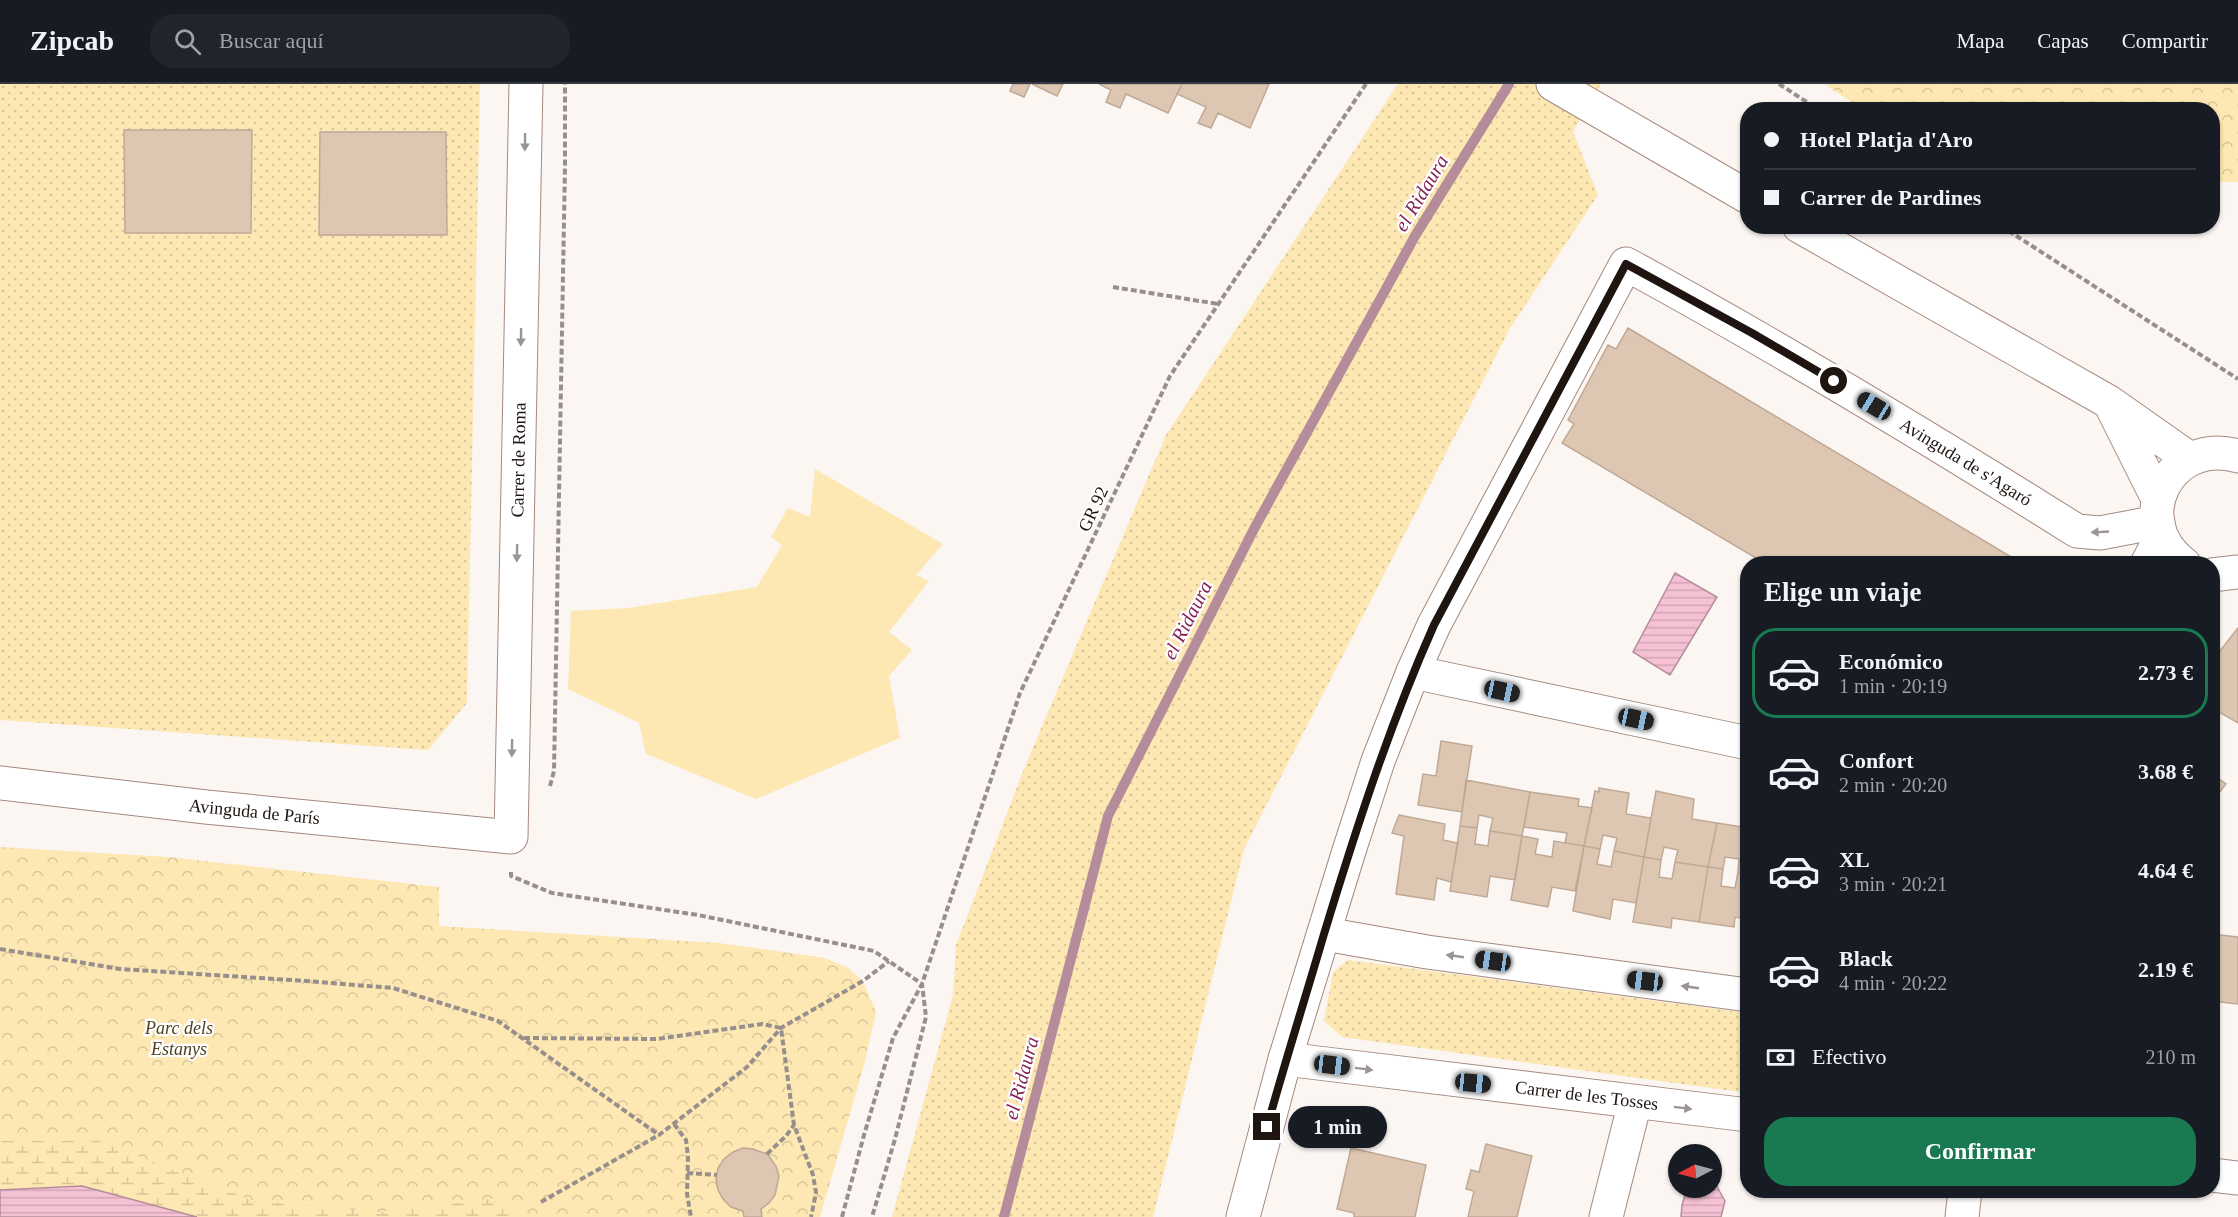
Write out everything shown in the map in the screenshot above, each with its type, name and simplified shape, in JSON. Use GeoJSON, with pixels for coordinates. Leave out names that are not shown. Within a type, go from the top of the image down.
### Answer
{"type":"FeatureCollection","features":[{"type":"Feature","properties":{"kind":"street","name":"Carrer de Roma"},"geometry":{"type":"LineString","coordinates":[[510,837],[526,84]]}},
{"type":"Feature","properties":{"kind":"street"},"geometry":{"type":"LineString","coordinates":[[1552,84],[1740,192]]}},
{"type":"Feature","properties":{"kind":"street"},"geometry":{"type":"LineString","coordinates":[[1813,234],[2109,402],[2190,459]]}},
{"type":"Feature","properties":{"kind":"street","name":"Avinguda de s'Agaró"},"geometry":{"type":"LineString","coordinates":[[1413,672],[1434,625],[1626,264],[1752,333],[1864,399],[2077,531],[2100,533],[2156,531]]}},
{"type":"Feature","properties":{"kind":"street"},"geometry":{"type":"LineString","coordinates":[[2109,402],[2156,531],[2174,556]]}},
{"type":"Feature","properties":{"kind":"street"},"geometry":{"type":"LineString","coordinates":[[2156,531],[2170,476],[2190,459],[2202,454],[2214,452],[2238,456]]}},
{"type":"Feature","properties":{"kind":"street"},"geometry":{"type":"LineString","coordinates":[[2220,574],[2238,572]]}},
{"type":"Feature","properties":{"kind":"street"},"geometry":{"type":"LineString","coordinates":[[1243,1217],[1285,1059],[1378,761],[1413,672],[1740,741]]}},
{"type":"Feature","properties":{"kind":"street","name":"Avinguda de París"},"geometry":{"type":"LineString","coordinates":[[0,783],[217,808],[510,837]]}},
{"type":"Feature","properties":{"kind":"street"},"geometry":{"type":"LineString","coordinates":[[1324,934],[1427,952],[1740,994]]}},
{"type":"Feature","properties":{"kind":"street","name":"Carrer de les Tosses"},"geometry":{"type":"LineString","coordinates":[[1285,1059],[1740,1114]]}},
{"type":"Feature","properties":{"kind":"street"},"geometry":{"type":"LineString","coordinates":[[1606,1217],[1635,1102]]}},
{"type":"Feature","properties":{"kind":"street"},"geometry":{"type":"LineString","coordinates":[[2220,1176],[2238,1178]]}},
{"type":"Feature","properties":{"kind":"street"},"geometry":{"type":"LineString","coordinates":[[1962,1217],[1964,1198]]}},
{"type":"Feature","properties":{"kind":"path"},"geometry":{"type":"LineString","coordinates":[[548,790],[554,771],[566,165],[565,84]]}},
{"type":"Feature","properties":{"kind":"path","name":"GR 92"},"geometry":{"type":"LineString","coordinates":[[842,1217],[893,1038],[922,984],[1020,693],[1170,376],[1366,84]]}},
{"type":"Feature","properties":{"kind":"path"},"geometry":{"type":"LineString","coordinates":[[1779,84],[1807,102]]}},
{"type":"Feature","properties":{"kind":"path"},"geometry":{"type":"LineString","coordinates":[[2013,234],[2238,379]]}},
{"type":"Feature","properties":{"kind":"path"},"geometry":{"type":"LineString","coordinates":[[1113,287],[1218,304]]}},
{"type":"Feature","properties":{"kind":"path"},"geometry":{"type":"LineString","coordinates":[[510,837],[511,876],[552,892],[710,917],[874,951],[922,984],[926,1017],[895,1139],[872,1217]]}},
{"type":"Feature","properties":{"kind":"path"},"geometry":{"type":"LineString","coordinates":[[0,950],[120,969],[393,988],[498,1021],[659,1136]]}},
{"type":"Feature","properties":{"kind":"path"},"geometry":{"type":"LineString","coordinates":[[541,1202],[659,1136],[747,1067],[781,1028],[863,981],[889,961]]}},
{"type":"Feature","properties":{"kind":"path"},"geometry":{"type":"LineString","coordinates":[[523,1038],[657,1039],[762,1024],[781,1028]]}},
{"type":"Feature","properties":{"kind":"path"},"geometry":{"type":"LineString","coordinates":[[781,1028],[794,1125],[813,1175],[816,1193],[811,1217]]}},
{"type":"Feature","properties":{"kind":"path"},"geometry":{"type":"LineString","coordinates":[[674,1124],[686,1140],[687,1194],[691,1217]]}},
{"type":"Feature","properties":{"kind":"path"},"geometry":{"type":"LineString","coordinates":[[767,1154],[794,1125]]}},
{"type":"Feature","properties":{"kind":"path"},"geometry":{"type":"LineString","coordinates":[[687,1173],[717,1175]]}},
{"type":"Feature","properties":{"kind":"green space"},"geometry":{"type":"Polygon","coordinates":[[[0,84],[480,84],[467,703],[428,750],[0,720],[0,84]]]}},
{"type":"Feature","properties":{"kind":"green space"},"geometry":{"type":"Polygon","coordinates":[[[1398,84],[1601,84],[1573,132],[1598,195],[1509,330],[1244,849],[1153,1217],[892,1217],[953,995],[956,945],[1026,764],[1166,435],[1398,84]]]}},
{"type":"Feature","properties":{"kind":"green space"},"geometry":{"type":"Polygon","coordinates":[[[1824,84],[2238,84],[2238,182],[2220,182],[2220,102],[1851,102],[1824,84]]]}},
{"type":"Feature","properties":{"kind":"green space"},"geometry":{"type":"Polygon","coordinates":[[[815,469],[943,544],[916,575],[929,581],[889,632],[912,650],[889,676],[900,738],[756,799],[646,754],[639,723],[568,689],[571,611],[629,608],[757,587],[782,545],[771,537],[788,508],[810,517],[815,469]]]}},
{"type":"Feature","properties":{"kind":"green space","name":"Parc dels Estanys"},"geometry":{"type":"Polygon","coordinates":[[[0,847],[168,857],[439,887],[439,926],[719,943],[825,958],[848,968],[863,981],[876,1012],[864,1065],[820,1217],[0,1217],[0,847]]]}},
{"type":"Feature","properties":{"kind":"green space"},"geometry":{"type":"Polygon","coordinates":[[[1348,960],[1740,1012],[1740,1092],[1342,1037],[1324,1021],[1333,972],[1348,960]]]}},
{"type":"Feature","properties":{"kind":"green space"},"geometry":{"type":"Polygon","coordinates":[[[0,1141],[98,1141],[251,1200],[378,1212],[499,1198],[518,1217],[197,1217],[82,1186],[0,1190],[0,1141]]]}},
{"type":"Feature","properties":{"kind":"shaded area"},"geometry":{"type":"Polygon","coordinates":[[[1675,573],[1717,597],[1670,675],[1633,652],[1675,573]]]}},
{"type":"Feature","properties":{"kind":"shaded area"},"geometry":{"type":"Polygon","coordinates":[[[82,1186],[197,1217],[0,1217],[0,1190],[82,1186]]]}},
{"type":"Feature","properties":{"kind":"shaded area"},"geometry":{"type":"Polygon","coordinates":[[[1722,1196],[1725,1201],[1721,1217],[1681,1217],[1684,1198],[1722,1198],[1722,1196]]]}},
{"type":"Feature","properties":{"kind":"building"},"geometry":{"type":"Polygon","coordinates":[[[1013,84],[1030,84],[1024,97],[1010,91],[1013,84]]]}},
{"type":"Feature","properties":{"kind":"building"},"geometry":{"type":"Polygon","coordinates":[[[1032,84],[1063,84],[1057,96],[1032,84]]]}},
{"type":"Feature","properties":{"kind":"building"},"geometry":{"type":"Polygon","coordinates":[[[1099,84],[1182,84],[1168,113],[1126,94],[1120,108],[1106,102],[1111,90],[1099,84]]]}},
{"type":"Feature","properties":{"kind":"building"},"geometry":{"type":"Polygon","coordinates":[[[1182,84],[1269,84],[1250,128],[1218,113],[1211,128],[1198,123],[1206,107],[1177,94],[1182,84]]]}},
{"type":"Feature","properties":{"kind":"building"},"geometry":{"type":"Polygon","coordinates":[[[124,130],[252,130],[251,233],[125,233],[124,130]]]}},
{"type":"Feature","properties":{"kind":"building"},"geometry":{"type":"Polygon","coordinates":[[[320,132],[446,132],[447,235],[319,235],[320,132]]]}},
{"type":"Feature","properties":{"kind":"building"},"geometry":{"type":"Polygon","coordinates":[[[1628,328],[2010,556],[1753,556],[1562,443],[1574,424],[1568,420],[1608,345],[1616,349],[1628,328]]]}},
{"type":"Feature","properties":{"kind":"building"},"geometry":{"type":"Polygon","coordinates":[[[2238,628],[2238,723],[2220,713],[2220,651],[2238,628]]]}},
{"type":"Feature","properties":{"kind":"building"},"geometry":{"type":"Polygon","coordinates":[[[1441,741],[1472,746],[1462,812],[1418,805],[1423,774],[1436,776],[1441,741]]]}},
{"type":"Feature","properties":{"kind":"building"},"geometry":{"type":"Polygon","coordinates":[[[1466,780],[1530,792],[1522,836],[1490,831],[1493,818],[1479,815],[1477,828],[1460,826],[1466,780]]]}},
{"type":"Feature","properties":{"kind":"building"},"geometry":{"type":"Polygon","coordinates":[[[2220,780],[2226,784],[2220,792],[2220,780]]]}},
{"type":"Feature","properties":{"kind":"building"},"geometry":{"type":"Polygon","coordinates":[[[1599,788],[1629,793],[1626,814],[1651,818],[1644,857],[1614,851],[1617,838],[1603,835],[1600,849],[1584,846],[1595,791],[1599,792],[1599,788]]]}},
{"type":"Feature","properties":{"kind":"building"},"geometry":{"type":"Polygon","coordinates":[[[1656,791],[1694,799],[1692,819],[1717,823],[1708,867],[1675,862],[1678,850],[1664,847],[1661,860],[1644,857],[1656,791]]]}},
{"type":"Feature","properties":{"kind":"building"},"geometry":{"type":"Polygon","coordinates":[[[1530,792],[1579,799],[1578,806],[1592,808],[1584,846],[1565,843],[1567,833],[1524,827],[1530,792]]]}},
{"type":"Feature","properties":{"kind":"building"},"geometry":{"type":"Polygon","coordinates":[[[1399,815],[1445,824],[1443,840],[1458,843],[1451,882],[1437,878],[1434,900],[1396,894],[1404,836],[1392,833],[1399,815]]]}},
{"type":"Feature","properties":{"kind":"building"},"geometry":{"type":"Polygon","coordinates":[[[1717,823],[1740,827],[1740,872],[1738,872],[1739,859],[1725,857],[1723,869],[1708,867],[1717,823]]]}},
{"type":"Feature","properties":{"kind":"building"},"geometry":{"type":"Polygon","coordinates":[[[1460,826],[1477,828],[1475,844],[1488,846],[1490,831],[1522,836],[1515,880],[1490,876],[1487,897],[1450,891],[1460,826]]]}},
{"type":"Feature","properties":{"kind":"building"},"geometry":{"type":"Polygon","coordinates":[[[1522,836],[1538,839],[1535,854],[1552,857],[1554,841],[1584,846],[1575,891],[1552,887],[1548,907],[1511,900],[1522,836]]]}},
{"type":"Feature","properties":{"kind":"building"},"geometry":{"type":"Polygon","coordinates":[[[1584,846],[1600,849],[1597,864],[1611,867],[1614,851],[1644,857],[1636,903],[1613,899],[1610,919],[1573,911],[1584,846]]]}},
{"type":"Feature","properties":{"kind":"building"},"geometry":{"type":"Polygon","coordinates":[[[1644,857],[1661,860],[1659,877],[1672,879],[1675,862],[1708,867],[1699,922],[1672,918],[1671,928],[1633,922],[1644,857]]]}},
{"type":"Feature","properties":{"kind":"building"},"geometry":{"type":"Polygon","coordinates":[[[1708,867],[1723,869],[1721,886],[1735,888],[1738,872],[1740,872],[1740,918],[1735,917],[1734,927],[1699,922],[1708,867]]]}},
{"type":"Feature","properties":{"kind":"building"},"geometry":{"type":"Polygon","coordinates":[[[2220,935],[2238,937],[2238,1004],[2220,1002],[2220,935]]]}},
{"type":"Feature","properties":{"kind":"building"},"geometry":{"type":"Polygon","coordinates":[[[1486,1144],[1532,1156],[1517,1217],[1468,1217],[1474,1191],[1466,1189],[1471,1170],[1479,1172],[1486,1144]]]}},
{"type":"Feature","properties":{"kind":"building"},"geometry":{"type":"Polygon","coordinates":[[[743,1148],[767,1154],[776,1166],[779,1176],[775,1195],[761,1209],[762,1217],[744,1217],[743,1211],[731,1207],[718,1190],[716,1179],[718,1168],[724,1159],[743,1148]]]}},
{"type":"Feature","properties":{"kind":"building"},"geometry":{"type":"Polygon","coordinates":[[[1351,1148],[1426,1165],[1415,1217],[1354,1217],[1354,1213],[1337,1209],[1351,1148]]]}},
{"type":"Feature","properties":{"kind":"waterway","name":"el Ridaura"},"geometry":{"type":"LineString","coordinates":[[1004,1217],[1108,816],[1255,527],[1415,236],[1509,84]]}},
{"type":"Feature","properties":{"kind":"route"},"geometry":{"type":"LineString","coordinates":[[1267,1127],[1285,1059],[1348,854],[1378,761],[1413,672],[1434,625],[1626,264],[1834,381]]}}]}
